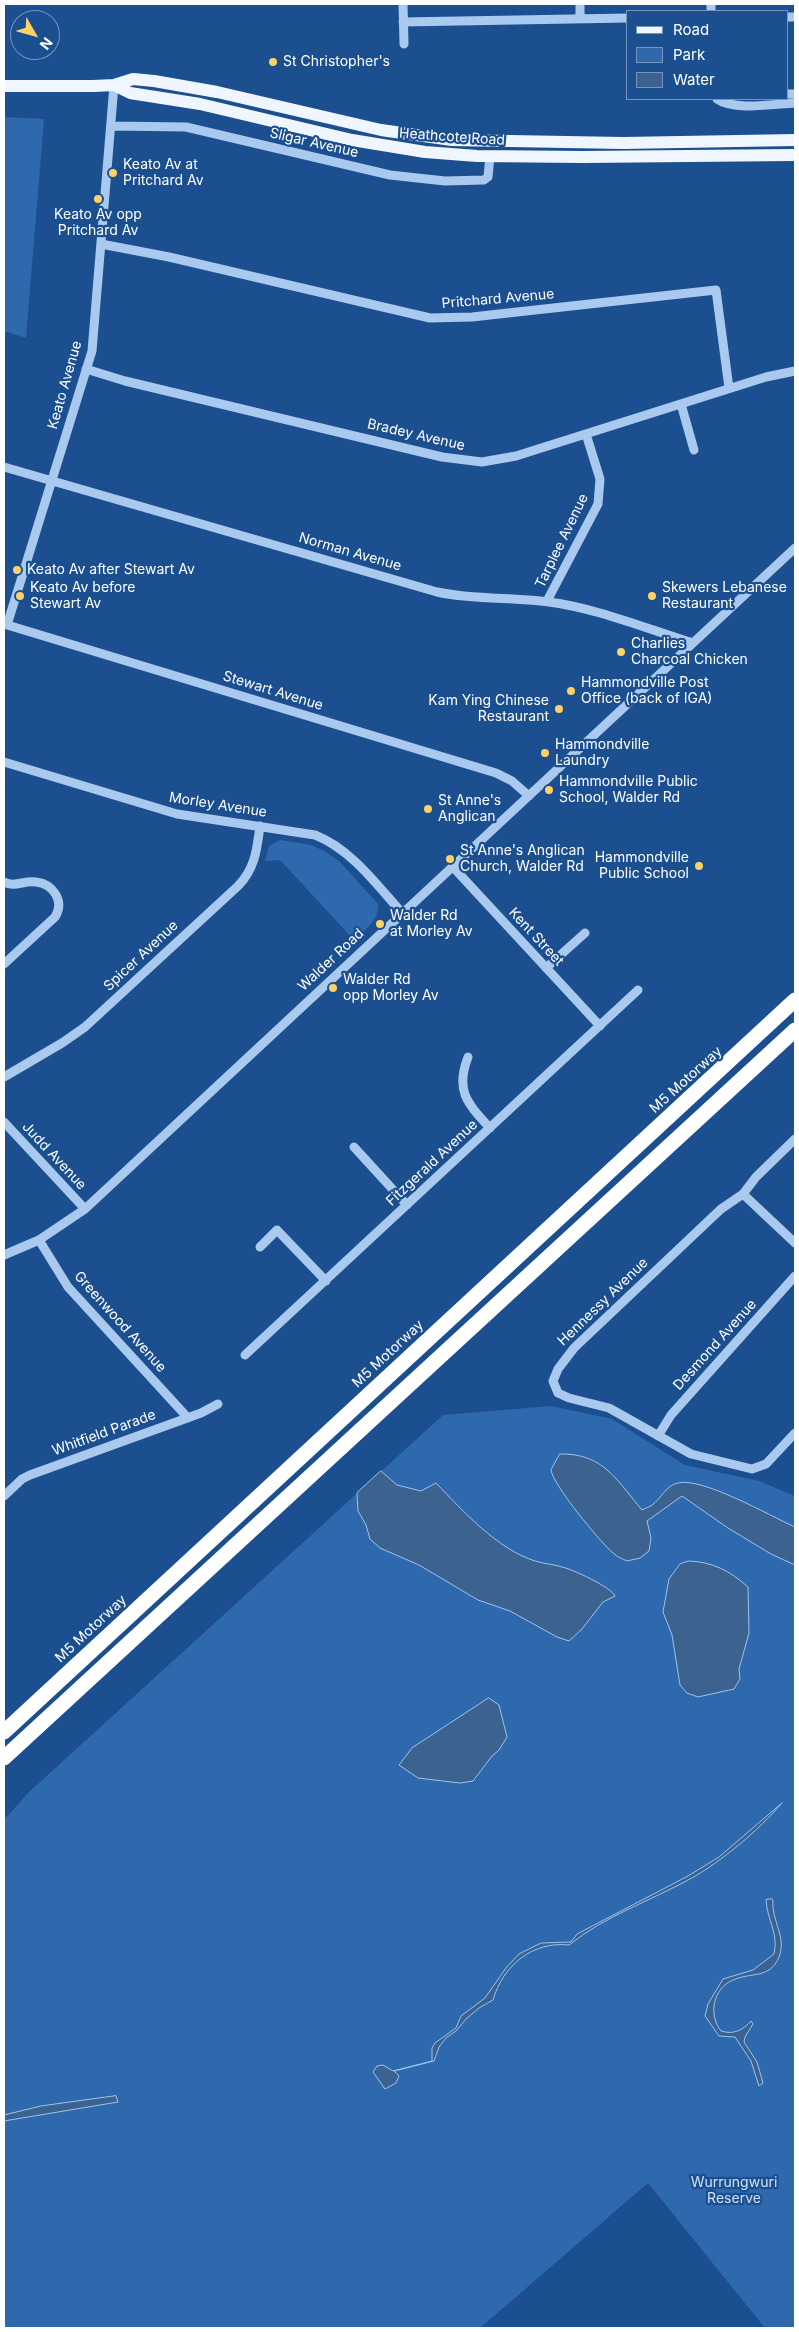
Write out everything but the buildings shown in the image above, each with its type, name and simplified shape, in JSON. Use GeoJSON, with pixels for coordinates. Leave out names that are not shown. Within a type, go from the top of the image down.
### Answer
{"type":"FeatureCollection","features":[{"type":"Feature","properties":{"kind":"highway","name":"M5 Motorway"},"geometry":{"type":"LineString","coordinates":[[4,1732],[795,1000]]}},
{"type":"Feature","properties":{"kind":"highway"},"geometry":{"type":"LineString","coordinates":[[4,1758],[795,1030]]}},
{"type":"Feature","properties":{"kind":"main road","name":"Heathcote Road"},"geometry":{"type":"LineString","coordinates":[[4,86],[114,85],[132,79],[169,83],[381,130],[452,140],[615,142],[795,140]]}},
{"type":"Feature","properties":{"kind":"main road","name":"Heathcote Road"},"geometry":{"type":"LineString","coordinates":[[114,85],[130,93],[200,104],[378,145],[425,152],[490,156],[795,155]]}},
{"type":"Feature","properties":{"kind":"street"},"geometry":{"type":"LineString","coordinates":[[403,4],[404,44]]}},
{"type":"Feature","properties":{"kind":"street"},"geometry":{"type":"LineString","coordinates":[[580,4],[580,18]]}},
{"type":"Feature","properties":{"kind":"street"},"geometry":{"type":"LineString","coordinates":[[403,22],[626,18]]}},
{"type":"Feature","properties":{"kind":"street","name":"Keato Avenue"},"geometry":{"type":"LineString","coordinates":[[6,624],[93,343],[114,85]]}},
{"type":"Feature","properties":{"kind":"street"},"geometry":{"type":"LineString","coordinates":[[719,100],[728,104],[739,105],[795,104]]}},
{"type":"Feature","properties":{"kind":"street","name":"Sligar Avenue"},"geometry":{"type":"LineString","coordinates":[[111,126],[186,128],[380,173],[445,181],[484,180],[488,177],[490,156]]}},
{"type":"Feature","properties":{"kind":"street","name":"Pritchard Avenue"},"geometry":{"type":"LineString","coordinates":[[101,244],[170,257],[430,318],[472,317],[716,290],[729,388]]}},
{"type":"Feature","properties":{"kind":"street","name":"Bradey Avenue"},"geometry":{"type":"LineString","coordinates":[[86,369],[125,381],[461,460],[482,462],[504,459],[729,388],[777,374],[795,372]]}},
{"type":"Feature","properties":{"kind":"street"},"geometry":{"type":"LineString","coordinates":[[681,404],[694,450]]}},
{"type":"Feature","properties":{"kind":"street","name":"Tarplee Avenue"},"geometry":{"type":"LineString","coordinates":[[548,601],[598,504],[600,479],[586,434]]}},
{"type":"Feature","properties":{"kind":"street","name":"Norman Avenue"},"geometry":{"type":"LineString","coordinates":[[4,467],[437,592],[464,596],[548,601],[572,606],[693,643]]}},
{"type":"Feature","properties":{"kind":"street","name":"Walder Road"},"geometry":{"type":"LineString","coordinates":[[4,1255],[38,1240],[85,1208],[795,548]]}},
{"type":"Feature","properties":{"kind":"street","name":"Stewart Avenue"},"geometry":{"type":"LineString","coordinates":[[6,624],[496,773],[512,781],[529,796]]}},
{"type":"Feature","properties":{"kind":"street","name":"Morley Avenue"},"geometry":{"type":"LineString","coordinates":[[4,762],[177,814],[305,832],[331,842],[354,861],[402,913]]}},
{"type":"Feature","properties":{"kind":"street","name":"Spicer Avenue"},"geometry":{"type":"LineString","coordinates":[[4,1077],[62,1043],[85,1026],[243,880],[255,860],[260,826]]}},
{"type":"Feature","properties":{"kind":"street","name":"Kent Street"},"geometry":{"type":"LineString","coordinates":[[452,866],[600,1026]]}},
{"type":"Feature","properties":{"kind":"street"},"geometry":{"type":"LineString","coordinates":[[4,882],[12,885],[30,882],[42,884],[57,895],[60,906],[55,917],[4,964]]}},
{"type":"Feature","properties":{"kind":"street"},"geometry":{"type":"LineString","coordinates":[[546,968],[584,933]]}},
{"type":"Feature","properties":{"kind":"street","name":"Fitzgerald Avenue"},"geometry":{"type":"LineString","coordinates":[[245,1356],[638,990]]}},
{"type":"Feature","properties":{"kind":"street"},"geometry":{"type":"LineString","coordinates":[[468,1056],[462,1074],[463,1091],[470,1106],[490,1128]]}},
{"type":"Feature","properties":{"kind":"street","name":"Judd Avenue"},"geometry":{"type":"LineString","coordinates":[[4,1122],[85,1208]]}},
{"type":"Feature","properties":{"kind":"street","name":"Hennessy Avenue"},"geometry":{"type":"LineString","coordinates":[[795,1139],[756,1176],[743,1194],[721,1209],[574,1348],[558,1369],[554,1381],[558,1392],[569,1398],[609,1408],[691,1454],[752,1468],[766,1464],[795,1433]]}},
{"type":"Feature","properties":{"kind":"street"},"geometry":{"type":"LineString","coordinates":[[354,1147],[407,1205]]}},
{"type":"Feature","properties":{"kind":"street"},"geometry":{"type":"LineString","coordinates":[[743,1194],[795,1243]]}},
{"type":"Feature","properties":{"kind":"street"},"geometry":{"type":"LineString","coordinates":[[260,1247],[277,1230],[326,1280]]}},
{"type":"Feature","properties":{"kind":"street","name":"Greenwood Avenue"},"geometry":{"type":"LineString","coordinates":[[38,1240],[68,1287],[188,1418]]}},
{"type":"Feature","properties":{"kind":"street","name":"Desmond Avenue"},"geometry":{"type":"LineString","coordinates":[[658,1436],[670,1415],[795,1276]]}},
{"type":"Feature","properties":{"kind":"street","name":"Whitfield Parade"},"geometry":{"type":"LineString","coordinates":[[4,1496],[22,1479],[30,1475],[188,1418],[218,1404]]}},
{"type":"Feature","properties":{"kind":"green space"},"geometry":{"type":"Polygon","coordinates":[[[4,117],[44,119],[26,338],[4,331],[4,117]]]}},
{"type":"Feature","properties":{"kind":"green space"},"geometry":{"type":"Polygon","coordinates":[[[280,840],[311,845],[326,852],[340,862],[378,904],[374,920],[367,929],[354,940],[280,860],[265,861],[269,846],[280,840]]]}},
{"type":"Feature","properties":{"kind":"green space","name":"Wurrungwuri Reserve"},"geometry":{"type":"Polygon","coordinates":[[[551,1406],[612,1419],[685,1465],[759,1481],[795,1496],[795,2328],[765,2328],[648,2183],[480,2328],[4,2328],[4,1820],[28,1793],[443,1415],[551,1406]]]}},
{"type":"Feature","properties":{"kind":"water"},"geometry":{"type":"Polygon","coordinates":[[[560,1454],[588,1458],[599,1464],[617,1479],[642,1510],[651,1506],[670,1486],[678,1483],[689,1483],[719,1491],[754,1507],[795,1527],[795,1565],[771,1554],[728,1528],[682,1496],[647,1521],[651,1538],[649,1551],[640,1558],[627,1561],[622,1559],[598,1538],[553,1477],[551,1470],[560,1454]]]}},
{"type":"Feature","properties":{"kind":"water"},"geometry":{"type":"Polygon","coordinates":[[[381,1471],[397,1485],[421,1491],[436,1483],[481,1528],[507,1548],[535,1561],[567,1568],[599,1583],[615,1596],[603,1602],[582,1629],[569,1641],[557,1637],[510,1611],[478,1600],[419,1565],[380,1548],[370,1539],[366,1525],[358,1511],[357,1493],[381,1471]]]}},
{"type":"Feature","properties":{"kind":"water"},"geometry":{"type":"Polygon","coordinates":[[[689,1561],[706,1563],[721,1568],[735,1576],[748,1587],[749,1633],[739,1669],[740,1679],[734,1689],[698,1697],[687,1693],[680,1685],[672,1635],[663,1612],[669,1579],[680,1564],[689,1561]]]}},
{"type":"Feature","properties":{"kind":"water"},"geometry":{"type":"Polygon","coordinates":[[[489,1698],[499,1705],[507,1737],[499,1750],[492,1756],[473,1781],[460,1783],[418,1778],[399,1765],[412,1748],[489,1698]]]}},
{"type":"Feature","properties":{"kind":"water"},"geometry":{"type":"Polygon","coordinates":[[[782,1803],[739,1845],[702,1872],[613,1917],[569,1945],[543,1947],[521,1958],[504,1976],[493,2000],[479,2008],[456,2031],[447,2037],[439,2047],[434,2061],[394,2071],[399,2076],[396,2083],[385,2089],[373,2072],[377,2066],[383,2065],[393,2071],[432,2061],[432,2048],[435,2043],[456,2028],[461,2016],[485,1998],[506,1968],[519,1954],[541,1943],[571,1942],[577,1934],[688,1876],[719,1857],[782,1803]]]}},
{"type":"Feature","properties":{"kind":"water"},"geometry":{"type":"Polygon","coordinates":[[[772,1899],[781,1942],[779,1957],[771,1969],[733,1980],[726,1984],[717,1995],[714,2010],[717,2025],[721,2031],[734,2032],[745,2027],[751,2021],[753,2024],[744,2042],[757,2062],[763,2083],[759,2086],[751,2061],[735,2037],[719,2036],[705,2016],[708,2004],[723,1979],[753,1970],[774,1954],[774,1933],[766,1900],[772,1899]]]}},
{"type":"Feature","properties":{"kind":"water"},"geometry":{"type":"Polygon","coordinates":[[[116,2096],[118,2102],[4,2121],[4,2115],[41,2106],[116,2096]]]}},
{"type":"Feature","properties":{"kind":"place","name":"St Christopher's"},"geometry":{"type":"Point","coordinates":[273,62]}},
{"type":"Feature","properties":{"kind":"place","name":"Keato Av at Pritchard Av"},"geometry":{"type":"Point","coordinates":[113,173]}},
{"type":"Feature","properties":{"kind":"place","name":"Keato Av opp Pritchard Av"},"geometry":{"type":"Point","coordinates":[98,199]}},
{"type":"Feature","properties":{"kind":"place","name":"Keato Av after Stewart Av"},"geometry":{"type":"Point","coordinates":[17,570]}},
{"type":"Feature","properties":{"kind":"place","name":"Keato Av before Stewart Av"},"geometry":{"type":"Point","coordinates":[20,596]}},
{"type":"Feature","properties":{"kind":"place","name":"Skewers Lebanese Restaurant"},"geometry":{"type":"Point","coordinates":[652,596]}},
{"type":"Feature","properties":{"kind":"place","name":"Charlies Charcoal Chicken"},"geometry":{"type":"Point","coordinates":[621,652]}},
{"type":"Feature","properties":{"kind":"place","name":"Hammondville Post Office (back of IGA)"},"geometry":{"type":"Point","coordinates":[571,691]}},
{"type":"Feature","properties":{"kind":"place","name":"Kam Ying Chinese Restaurant"},"geometry":{"type":"Point","coordinates":[559,709]}},
{"type":"Feature","properties":{"kind":"place","name":"Hammondville Laundry"},"geometry":{"type":"Point","coordinates":[545,753]}},
{"type":"Feature","properties":{"kind":"place","name":"Hammondville Public School, Walder Rd"},"geometry":{"type":"Point","coordinates":[549,790]}},
{"type":"Feature","properties":{"kind":"place","name":"St Anne's Anglican"},"geometry":{"type":"Point","coordinates":[428,809]}},
{"type":"Feature","properties":{"kind":"place","name":"St Anne's Anglican Church, Walder Rd"},"geometry":{"type":"Point","coordinates":[450,859]}},
{"type":"Feature","properties":{"kind":"place","name":"Hammondville Public School"},"geometry":{"type":"Point","coordinates":[699,866]}},
{"type":"Feature","properties":{"kind":"place","name":"Walder Rd at Morley Av"},"geometry":{"type":"Point","coordinates":[380,924]}},
{"type":"Feature","properties":{"kind":"place","name":"Walder Rd opp Morley Av"},"geometry":{"type":"Point","coordinates":[333,988]}}]}
